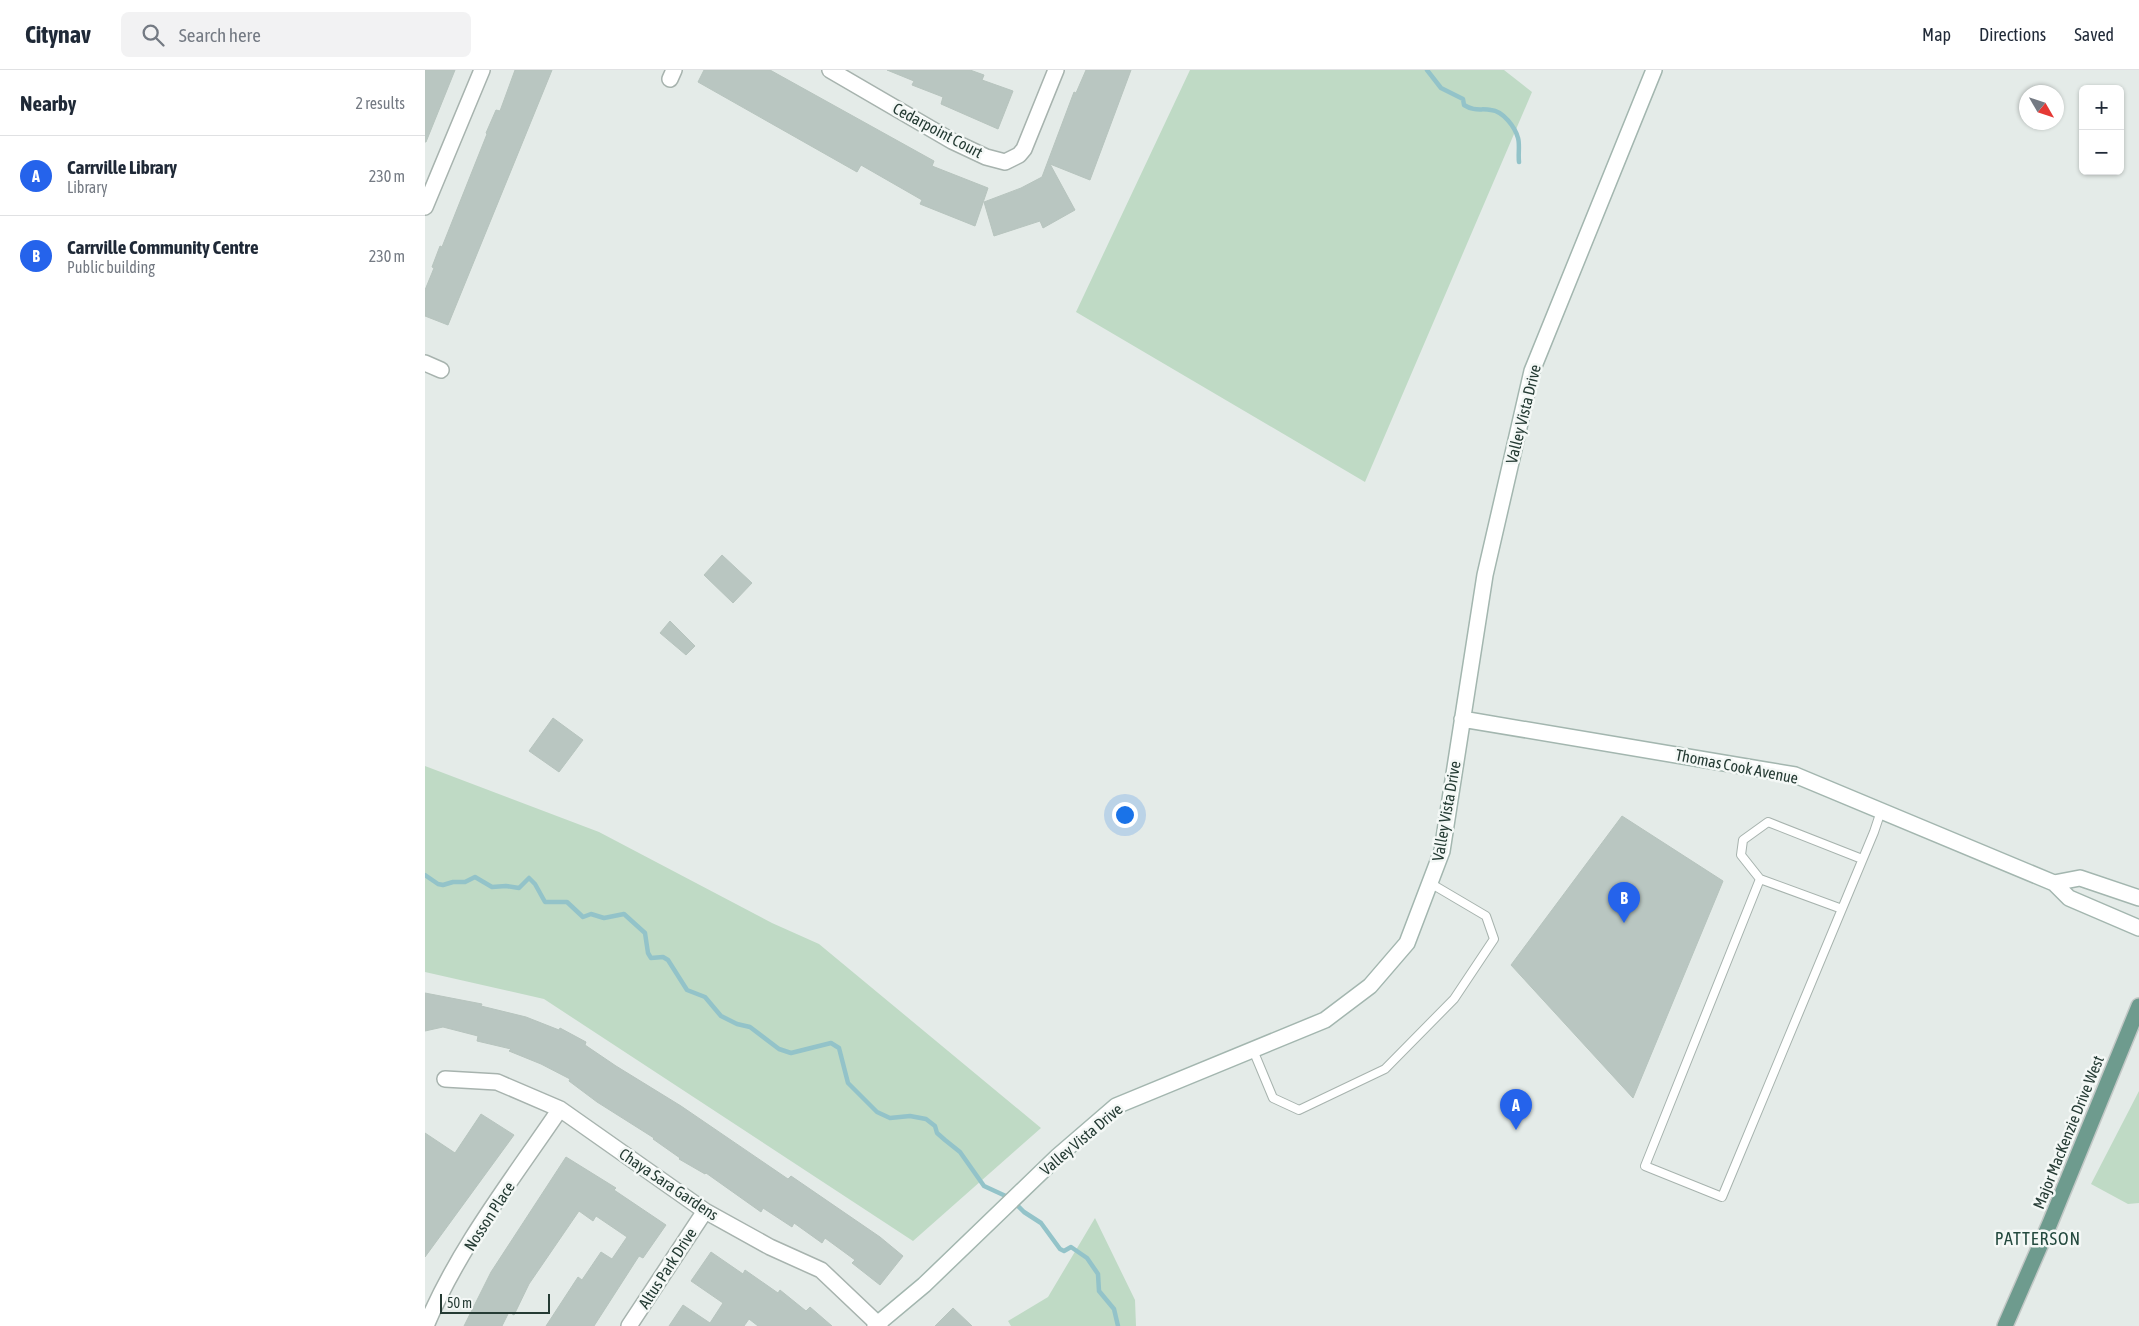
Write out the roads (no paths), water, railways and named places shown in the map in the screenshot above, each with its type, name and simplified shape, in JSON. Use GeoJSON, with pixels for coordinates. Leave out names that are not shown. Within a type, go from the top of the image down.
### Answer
{"type":"FeatureCollection","features":[{"type":"Feature","properties":{"kind":"main road","name":"Major MacKenzie Drive West"},"geometry":{"type":"LineString","coordinates":[[2005,1326],[2050,1223],[2139,1006]]}},
{"type":"Feature","properties":{"kind":"street"},"geometry":{"type":"LineString","coordinates":[[425,207],[482,70]]}},
{"type":"Feature","properties":{"kind":"street","name":"Cedarpoint Court"},"geometry":{"type":"LineString","coordinates":[[830,70],[963,146],[997,161],[1005,162],[1013,159],[1024,149],[1056,70]]}},
{"type":"Feature","properties":{"kind":"street","name":"Valley Vista Drive"},"geometry":{"type":"LineString","coordinates":[[877,1325],[924,1285],[1058,1156],[1116,1106],[1325,1020],[1370,986],[1407,943],[1442,851],[1485,575],[1532,371],[1654,70]]}},
{"type":"Feature","properties":{"kind":"street"},"geometry":{"type":"LineString","coordinates":[[425,363],[441,370]]}},
{"type":"Feature","properties":{"kind":"street","name":"Thomas Cook Avenue"},"geometry":{"type":"LineString","coordinates":[[1462,719],[1795,775],[2054,883],[2069,898],[2139,928]]}},
{"type":"Feature","properties":{"kind":"street"},"geometry":{"type":"LineString","coordinates":[[2054,883],[2080,878],[2139,898]]}},
{"type":"Feature","properties":{"kind":"street","name":"Chaya Sara Gardens"},"geometry":{"type":"LineString","coordinates":[[445,1079],[497,1082],[560,1109],[705,1210],[770,1247],[821,1270],[877,1325]]}},
{"type":"Feature","properties":{"kind":"street","name":"Nosson Place"},"geometry":{"type":"LineString","coordinates":[[426,1326],[437,1298],[480,1228],[560,1109]]}},
{"type":"Feature","properties":{"kind":"street","name":"Altus Park Drive"},"geometry":{"type":"LineString","coordinates":[[629,1326],[705,1210]]}},
{"type":"Feature","properties":{"kind":"lane"},"geometry":{"type":"LineString","coordinates":[[1760,879],[1645,1166],[1722,1198],[1863,859],[1881,811]]}},
{"type":"Feature","properties":{"kind":"lane"},"geometry":{"type":"LineString","coordinates":[[1842,910],[1760,879],[1741,855],[1743,840],[1768,822],[1863,859]]}},
{"type":"Feature","properties":{"kind":"lane"},"geometry":{"type":"LineString","coordinates":[[1253,1050],[1273,1098],[1299,1110],[1385,1069],[1454,999],[1494,939],[1486,916],[1430,884]]}},
{"type":"Feature","properties":{"kind":"waterway"},"geometry":{"type":"LineString","coordinates":[[1427,70],[1441,88],[1463,99],[1464,105],[1475,109],[1495,111],[1504,116],[1518,138],[1519,162]]}},
{"type":"Feature","properties":{"kind":"waterway"},"geometry":{"type":"LineString","coordinates":[[425,875],[438,884],[443,885],[453,882],[465,882],[475,877],[492,887],[506,886],[519,888],[529,878],[535,884],[545,902],[567,902],[583,917],[591,914],[604,918],[624,914],[645,933],[648,953],[651,958],[663,957],[668,960],[687,990],[705,997],[721,1016],[737,1024],[750,1027],[779,1049],[791,1053],[831,1043],[839,1048],[848,1083],[877,1112],[890,1118],[910,1116],[926,1119],[935,1126],[937,1133],[960,1152],[984,1186],[1010,1198],[1024,1212],[1041,1223],[1060,1249],[1064,1251],[1071,1247],[1087,1258],[1098,1274],[1099,1291],[1114,1309],[1118,1326]]}},
{"type":"Feature","properties":{"kind":"place","name":"Carrville Community Centre"},"geometry":{"type":"Point","coordinates":[1624,923]}},
{"type":"Feature","properties":{"kind":"place","name":"Carrville Library"},"geometry":{"type":"Point","coordinates":[1516,1130]}},
{"type":"Feature","properties":{"kind":"district","name":"PATTERSON"},"geometry":{"type":"Point","coordinates":[2038,1239]}}]}
